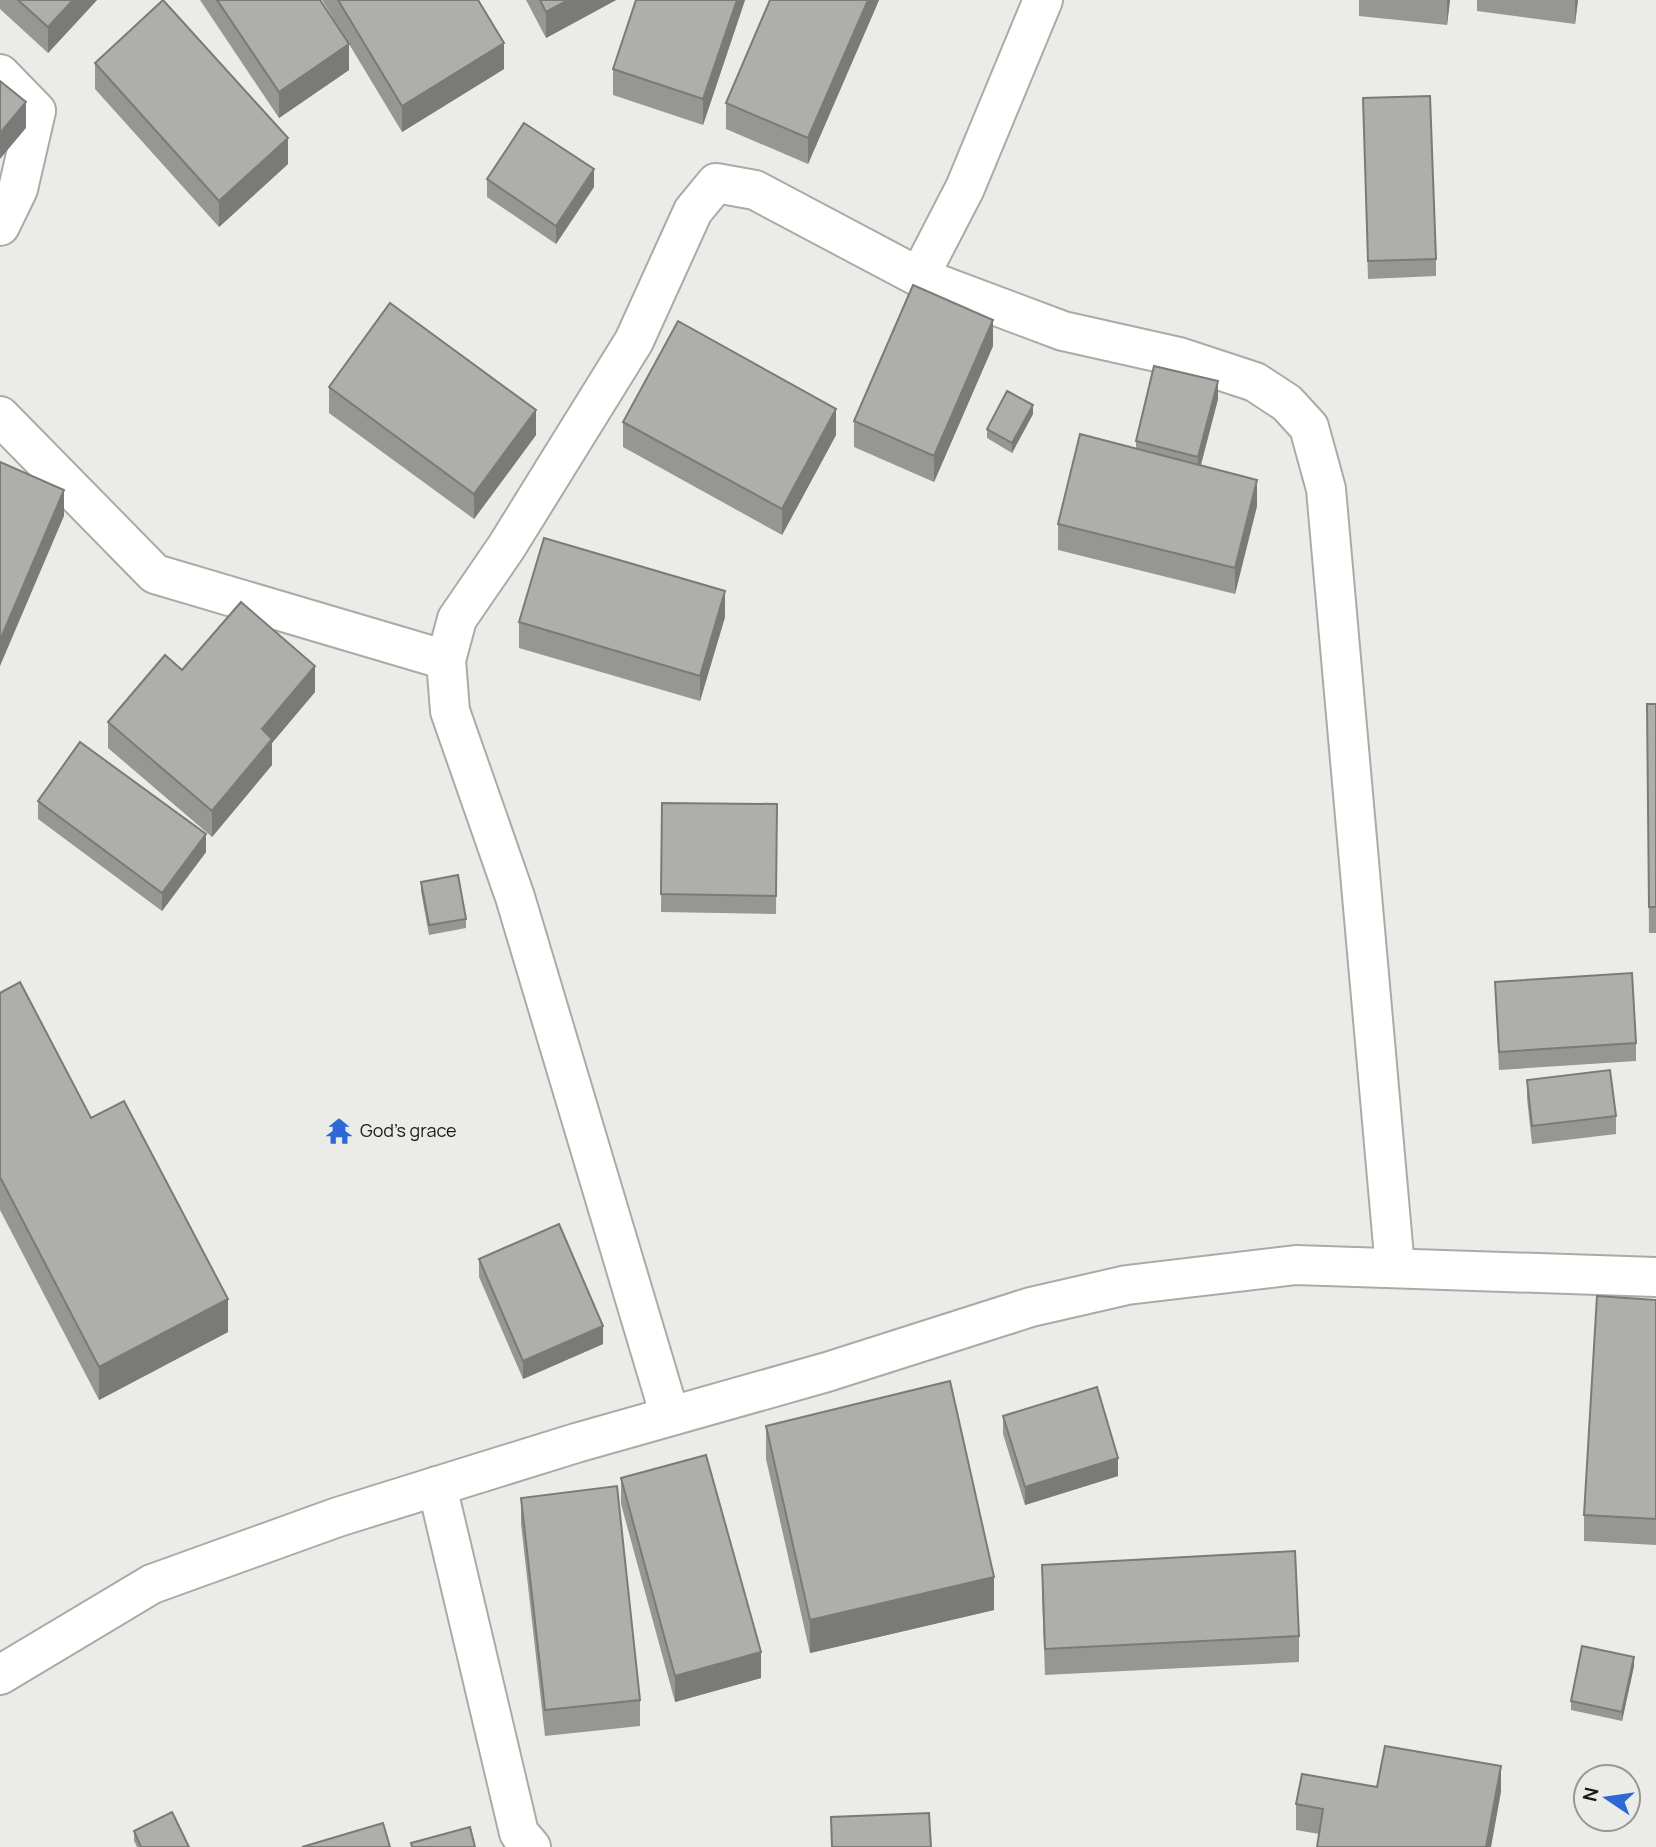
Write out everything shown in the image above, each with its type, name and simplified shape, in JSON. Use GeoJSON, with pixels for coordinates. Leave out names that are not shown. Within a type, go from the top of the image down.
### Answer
{"type":"FeatureCollection","features":[{"type":"Feature","properties":{"kind":"street"},"geometry":{"type":"LineString","coordinates":[[919,277],[965,188],[1043,0]]}},
{"type":"Feature","properties":{"kind":"street"},"geometry":{"type":"LineString","coordinates":[[0,74],[36,111],[18,189],[0,226]]}},
{"type":"Feature","properties":{"kind":"street"},"geometry":{"type":"LineString","coordinates":[[670,1416],[515,897],[450,710],[446,660],[457,619],[507,546],[634,341],[693,211],[716,183],[755,191],[919,277],[1063,331],[1179,357],[1255,382],[1287,402],[1309,427],[1326,489],[1395,1268]]}},
{"type":"Feature","properties":{"kind":"street"},"geometry":{"type":"LineString","coordinates":[[0,416],[155,574],[446,660]]}},
{"type":"Feature","properties":{"kind":"street"},"geometry":{"type":"LineString","coordinates":[[0,1675],[152,1584],[338,1517],[1031,1307],[1127,1285],[1296,1265],[1656,1277]]}},
{"type":"Feature","properties":{"kind":"street"},"geometry":{"type":"LineString","coordinates":[[437,1486],[519,1833],[531,1847]]}},
{"type":"Feature","properties":{"kind":"building"},"geometry":{"type":"Polygon","coordinates":[[[18,0],[73,0],[48,27],[18,0]]]}},
{"type":"Feature","properties":{"kind":"building"},"geometry":{"type":"Polygon","coordinates":[[[163,0],[288,138],[219,201],[95,63],[163,0]]]}},
{"type":"Feature","properties":{"kind":"building"},"geometry":{"type":"Polygon","coordinates":[[[217,0],[320,0],[349,44],[279,92],[217,0]]]}},
{"type":"Feature","properties":{"kind":"building"},"geometry":{"type":"Polygon","coordinates":[[[338,0],[478,0],[504,43],[402,106],[338,0]]]}},
{"type":"Feature","properties":{"kind":"building"},"geometry":{"type":"Polygon","coordinates":[[[540,0],[568,0],[546,12],[540,0]]]}},
{"type":"Feature","properties":{"kind":"building"},"geometry":{"type":"Polygon","coordinates":[[[636,0],[737,0],[703,99],[613,69],[636,0]]]}},
{"type":"Feature","properties":{"kind":"building"},"geometry":{"type":"Polygon","coordinates":[[[770,0],[868,0],[808,138],[726,103],[770,0]]]}},
{"type":"Feature","properties":{"kind":"building"},"geometry":{"type":"Polygon","coordinates":[[[0,81],[26,102],[0,133],[0,81]]]}},
{"type":"Feature","properties":{"kind":"building"},"geometry":{"type":"Polygon","coordinates":[[[1430,96],[1436,259],[1368,261],[1363,98],[1430,96]]]}},
{"type":"Feature","properties":{"kind":"building"},"geometry":{"type":"Polygon","coordinates":[[[524,123],[594,169],[556,226],[487,179],[524,123]]]}},
{"type":"Feature","properties":{"kind":"building"},"geometry":{"type":"Polygon","coordinates":[[[913,285],[993,320],[934,456],[854,421],[913,285]]]}},
{"type":"Feature","properties":{"kind":"building"},"geometry":{"type":"Polygon","coordinates":[[[390,303],[536,410],[474,494],[329,387],[390,303]]]}},
{"type":"Feature","properties":{"kind":"building"},"geometry":{"type":"Polygon","coordinates":[[[678,321],[836,409],[782,509],[623,422],[678,321]]]}},
{"type":"Feature","properties":{"kind":"building"},"geometry":{"type":"Polygon","coordinates":[[[1154,366],[1218,381],[1198,457],[1136,441],[1154,366]]]}},
{"type":"Feature","properties":{"kind":"building"},"geometry":{"type":"Polygon","coordinates":[[[1007,391],[1033,405],[1012,443],[987,429],[1007,391]]]}},
{"type":"Feature","properties":{"kind":"building"},"geometry":{"type":"Polygon","coordinates":[[[1080,434],[1257,480],[1235,568],[1058,524],[1080,434]]]}},
{"type":"Feature","properties":{"kind":"building"},"geometry":{"type":"Polygon","coordinates":[[[0,462],[64,490],[0,640],[0,462]]]}},
{"type":"Feature","properties":{"kind":"building"},"geometry":{"type":"Polygon","coordinates":[[[544,538],[725,591],[700,676],[519,622],[544,538]]]}},
{"type":"Feature","properties":{"kind":"building"},"geometry":{"type":"Polygon","coordinates":[[[241,602],[315,666],[262,729],[272,739],[212,811],[108,722],[165,655],[182,670],[241,602]]]}},
{"type":"Feature","properties":{"kind":"building"},"geometry":{"type":"Polygon","coordinates":[[[1647,704],[1656,704],[1656,907],[1649,907],[1647,704]]]}},
{"type":"Feature","properties":{"kind":"building"},"geometry":{"type":"Polygon","coordinates":[[[80,742],[206,834],[162,893],[38,801],[80,742]]]}},
{"type":"Feature","properties":{"kind":"building"},"geometry":{"type":"Polygon","coordinates":[[[662,803],[777,804],[776,896],[661,894],[662,803]]]}},
{"type":"Feature","properties":{"kind":"building"},"geometry":{"type":"Polygon","coordinates":[[[458,875],[466,919],[429,925],[421,882],[458,875]]]}},
{"type":"Feature","properties":{"kind":"building"},"geometry":{"type":"Polygon","coordinates":[[[1632,973],[1636,1043],[1499,1052],[1495,982],[1632,973]]]}},
{"type":"Feature","properties":{"kind":"building"},"geometry":{"type":"Polygon","coordinates":[[[20,982],[91,1118],[124,1101],[228,1299],[99,1367],[0,1177],[0,993],[20,982]]]}},
{"type":"Feature","properties":{"kind":"building"},"geometry":{"type":"Polygon","coordinates":[[[1610,1070],[1616,1116],[1532,1126],[1527,1080],[1610,1070]]]}},
{"type":"Feature","properties":{"kind":"building"},"geometry":{"type":"Polygon","coordinates":[[[559,1224],[603,1326],[523,1361],[479,1259],[559,1224]]]}},
{"type":"Feature","properties":{"kind":"building"},"geometry":{"type":"Polygon","coordinates":[[[1597,1296],[1656,1300],[1656,1519],[1584,1515],[1597,1296]]]}},
{"type":"Feature","properties":{"kind":"building"},"geometry":{"type":"Polygon","coordinates":[[[950,1381],[994,1577],[810,1620],[766,1426],[950,1381]]]}},
{"type":"Feature","properties":{"kind":"building"},"geometry":{"type":"Polygon","coordinates":[[[1097,1387],[1118,1458],[1025,1487],[1003,1416],[1097,1387]]]}},
{"type":"Feature","properties":{"kind":"building"},"geometry":{"type":"Polygon","coordinates":[[[706,1455],[761,1652],[675,1676],[621,1478],[706,1455]]]}},
{"type":"Feature","properties":{"kind":"building"},"geometry":{"type":"Polygon","coordinates":[[[617,1486],[640,1700],[545,1710],[521,1498],[617,1486]]]}},
{"type":"Feature","properties":{"kind":"building"},"geometry":{"type":"Polygon","coordinates":[[[1295,1551],[1299,1636],[1045,1649],[1042,1565],[1295,1551]]]}},
{"type":"Feature","properties":{"kind":"building"},"geometry":{"type":"Polygon","coordinates":[[[1582,1646],[1634,1657],[1622,1712],[1571,1701],[1582,1646]]]}},
{"type":"Feature","properties":{"kind":"building"},"geometry":{"type":"Polygon","coordinates":[[[1385,1746],[1501,1766],[1486,1847],[1317,1847],[1323,1809],[1296,1804],[1302,1774],[1377,1787],[1385,1746]]]}},
{"type":"Feature","properties":{"kind":"building"},"geometry":{"type":"Polygon","coordinates":[[[172,1812],[189,1847],[141,1847],[134,1831],[172,1812]]]}},
{"type":"Feature","properties":{"kind":"building"},"geometry":{"type":"Polygon","coordinates":[[[929,1813],[931,1847],[832,1847],[831,1817],[929,1813]]]}},
{"type":"Feature","properties":{"kind":"building"},"geometry":{"type":"Polygon","coordinates":[[[383,1823],[390,1847],[302,1847],[383,1823]]]}},
{"type":"Feature","properties":{"kind":"building"},"geometry":{"type":"Polygon","coordinates":[[[470,1827],[475,1847],[412,1847],[411,1843],[470,1827]]]}},
{"type":"Feature","properties":{"kind":"place","name":"God's grace"},"geometry":{"type":"Point","coordinates":[339,1131]}}]}
